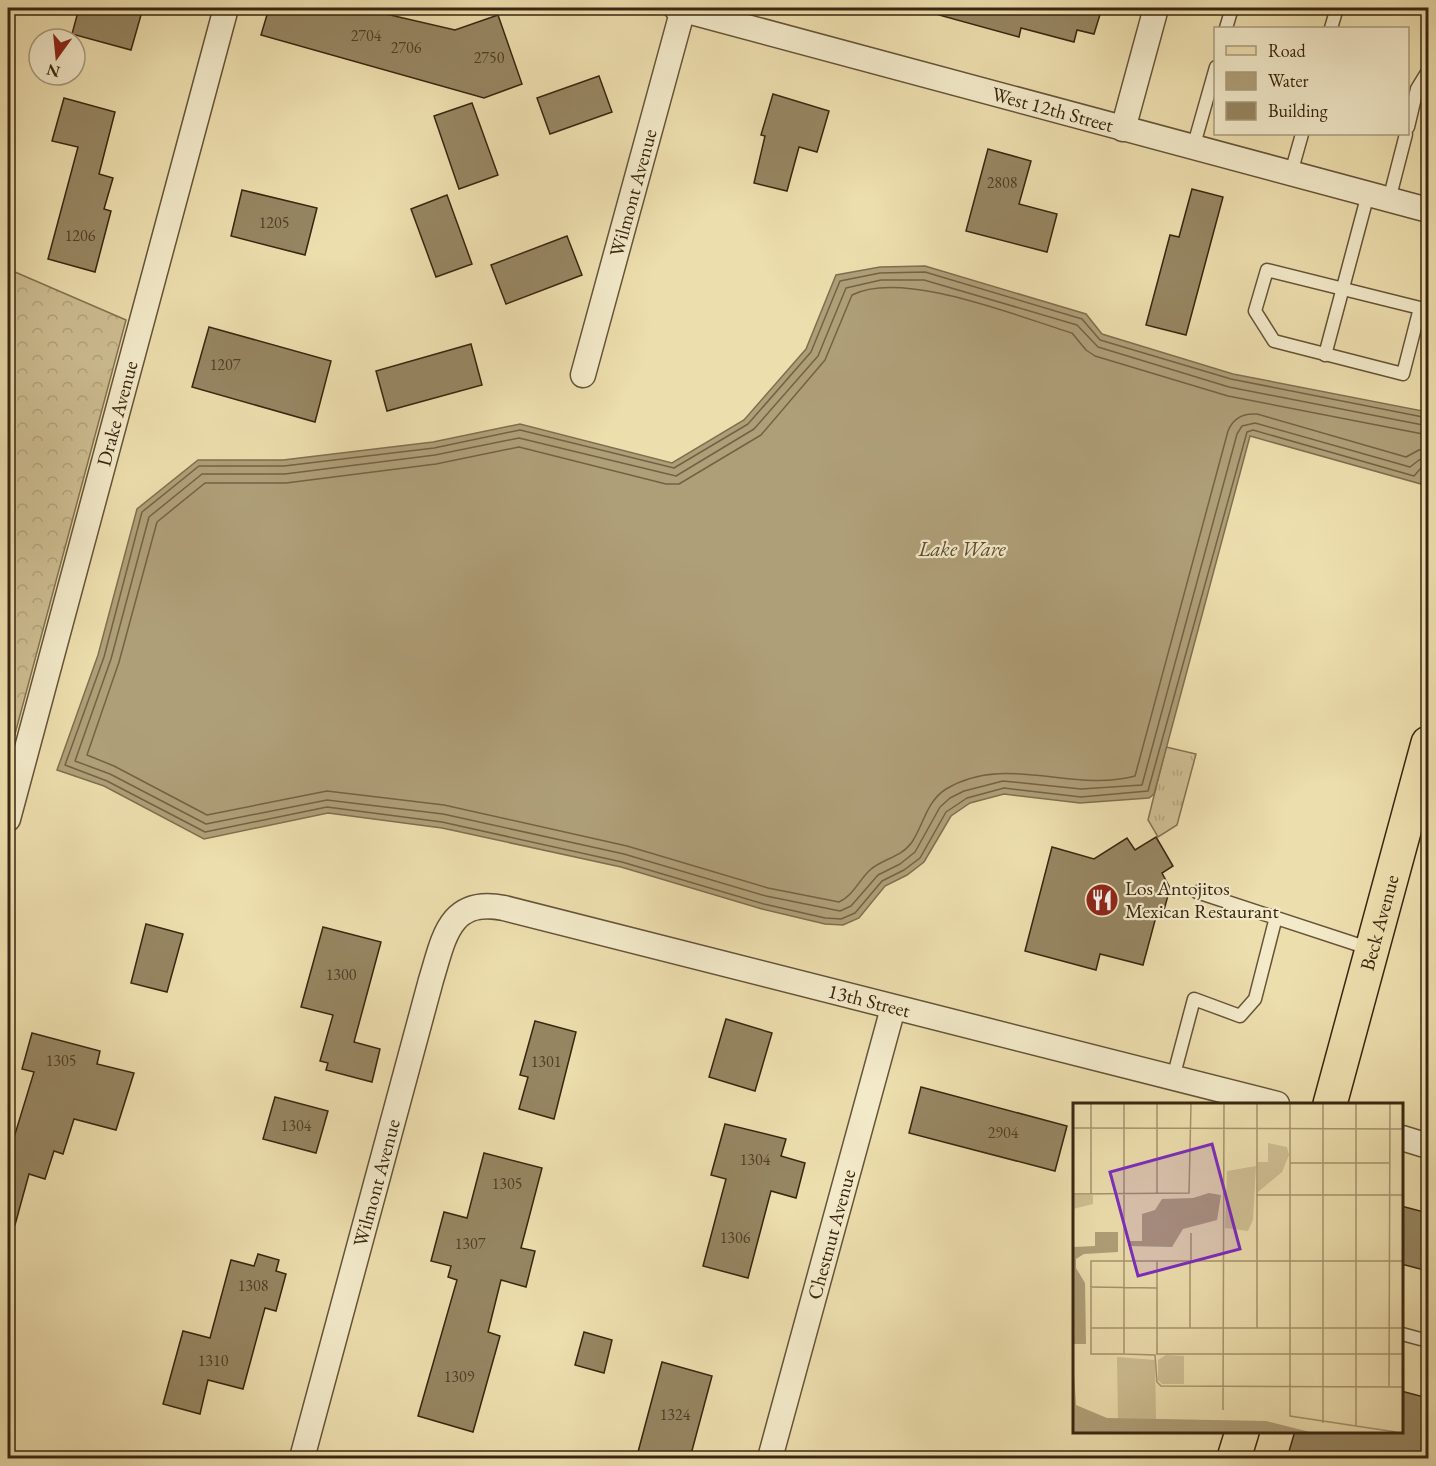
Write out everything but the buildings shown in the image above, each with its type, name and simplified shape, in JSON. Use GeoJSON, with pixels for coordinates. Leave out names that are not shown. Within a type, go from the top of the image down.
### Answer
{"type":"FeatureCollection","features":[{"type":"Feature","properties":{"kind":"main road","name":"Beck Avenue"},"geometry":{"type":"LineString","coordinates":[[1330,1103],[1428,743]]}},
{"type":"Feature","properties":{"kind":"main road"},"geometry":{"type":"LineString","coordinates":[[1234,1458],[1241,1433]]}},
{"type":"Feature","properties":{"kind":"street","name":"Drake Avenue"},"geometry":{"type":"LineString","coordinates":[[8,819],[226,8]]}},
{"type":"Feature","properties":{"kind":"street"},"geometry":{"type":"LineString","coordinates":[[1123,129],[1156,8]]}},
{"type":"Feature","properties":{"kind":"street","name":"West 12th Street"},"geometry":{"type":"LineString","coordinates":[[687,9],[1428,210]]}},
{"type":"Feature","properties":{"kind":"street","name":"Wilmont Avenue"},"geometry":{"type":"LineString","coordinates":[[583,375],[687,9]]}},
{"type":"Feature","properties":{"kind":"street","name":"13th Street"},"geometry":{"type":"LineString","coordinates":[[462,913],[478,905],[504,908],[1273,1103]]}},
{"type":"Feature","properties":{"kind":"street","name":"Wilmont Avenue"},"geometry":{"type":"LineString","coordinates":[[302,1458],[431,980],[445,936],[462,913]]}},
{"type":"Feature","properties":{"kind":"street","name":"Chestnut Avenue"},"geometry":{"type":"LineString","coordinates":[[770,1458],[893,1008]]}},
{"type":"Feature","properties":{"kind":"street"},"geometry":{"type":"LineString","coordinates":[[1403,1139],[1428,1146]]}},
{"type":"Feature","properties":{"kind":"lane"},"geometry":{"type":"LineString","coordinates":[[1226,27],[1232,8]]}},
{"type":"Feature","properties":{"kind":"lane"},"geometry":{"type":"LineString","coordinates":[[1331,27],[1337,8]]}},
{"type":"Feature","properties":{"kind":"lane"},"geometry":{"type":"LineString","coordinates":[[1193,148],[1214,71]]}},
{"type":"Feature","properties":{"kind":"lane"},"geometry":{"type":"LineString","coordinates":[[1409,119],[1417,89],[1428,71]]}},
{"type":"Feature","properties":{"kind":"lane"},"geometry":{"type":"LineString","coordinates":[[1291,173],[1302,135]]}},
{"type":"Feature","properties":{"kind":"lane"},"geometry":{"type":"LineString","coordinates":[[1325,355],[1342,287],[1406,135]]}},
{"type":"Feature","properties":{"kind":"lane"},"geometry":{"type":"LineString","coordinates":[[1267,270],[1420,308],[1403,374],[1325,355],[1274,342],[1256,311],[1267,270]]}},
{"type":"Feature","properties":{"kind":"lane"},"geometry":{"type":"LineString","coordinates":[[1197,892],[1372,949]]}},
{"type":"Feature","properties":{"kind":"lane"},"geometry":{"type":"LineString","coordinates":[[1173,1078],[1194,999],[1240,1016],[1255,999],[1276,917]]}},
{"type":"Feature","properties":{"kind":"lane"},"geometry":{"type":"LineString","coordinates":[[1403,1335],[1428,1341]]}},
{"type":"Feature","properties":{"kind":"green space"},"geometry":{"type":"Polygon","coordinates":[[[8,269],[126,320],[8,760],[8,269]]]}},
{"type":"Feature","properties":{"kind":"green space"},"geometry":{"type":"Polygon","coordinates":[[[1166,747],[1196,754],[1177,825],[1158,837],[1148,820],[1166,747]]]}},
{"type":"Feature","properties":{"kind":"water","name":"Lake Ware"},"geometry":{"type":"Polygon","coordinates":[[[925,266],[1086,314],[1102,334],[1233,374],[1428,412],[1428,472],[1425,472],[1421,484],[1250,436],[1154,794],[1149,798],[1080,803],[1004,794],[970,803],[951,816],[924,862],[907,875],[885,886],[859,918],[843,925],[825,924],[762,909],[621,867],[442,828],[328,813],[204,839],[104,786],[57,770],[98,655],[137,509],[198,460],[283,460],[433,442],[520,424],[672,463],[744,420],[806,349],[836,275],[880,267],[925,266]]]}},
{"type":"Feature","properties":{"kind":"place","name":"Los Antojitos Mexican Restaurant"},"geometry":{"type":"Point","coordinates":[1102,900]}}]}
